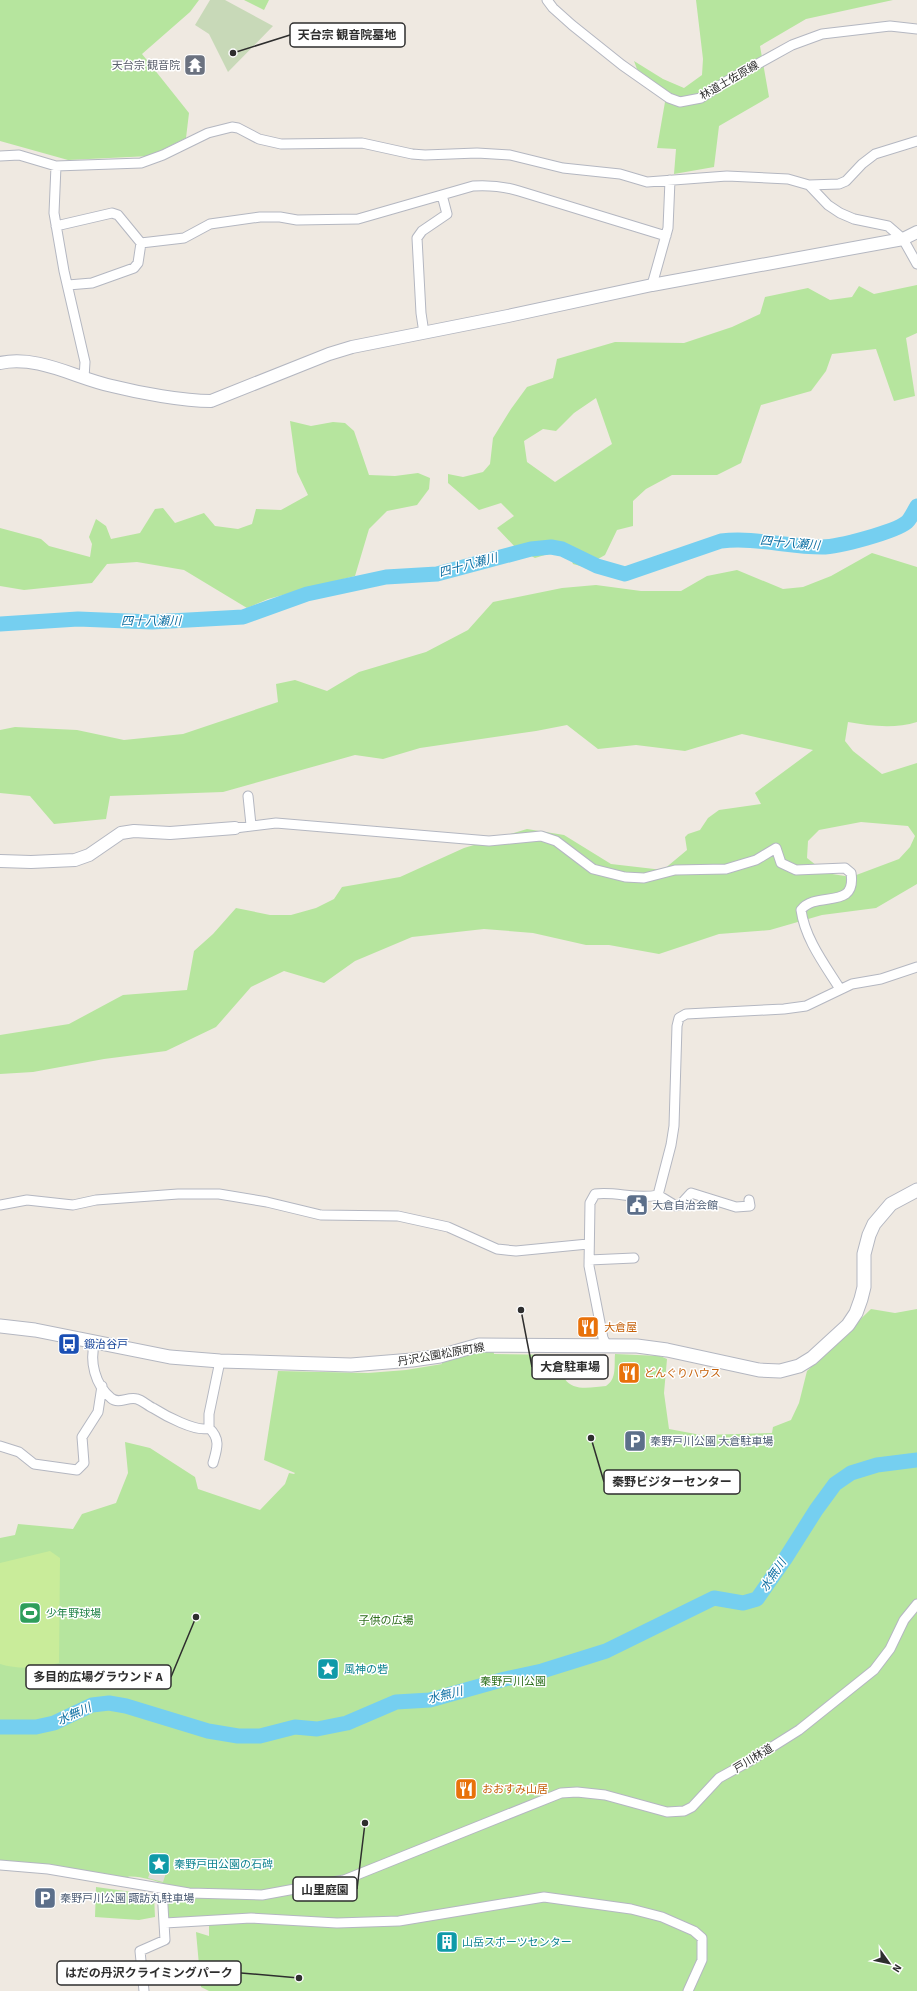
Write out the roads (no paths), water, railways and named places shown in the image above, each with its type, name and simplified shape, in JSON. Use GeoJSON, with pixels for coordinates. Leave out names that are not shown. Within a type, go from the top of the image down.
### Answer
{"type":"FeatureCollection","features":[{"type":"Feature","properties":{"kind":"main road","name":"丹沢公園松原町線"},"geometry":{"type":"LineString","coordinates":[[0,1326],[35,1330],[170,1357],[220,1361],[351,1365],[382,1364],[440,1356],[479,1345],[637,1346],[667,1350],[759,1370],[780,1371],[799,1366],[812,1358],[848,1325],[861,1299],[864,1287],[864,1254],[869,1235],[874,1224],[891,1204],[917,1190]]}},
{"type":"Feature","properties":{"kind":"street","name":"林道土佐原線"},"geometry":{"type":"LineString","coordinates":[[547,0],[572,25],[622,65],[662,93],[680,102],[694,101],[701,98],[792,45],[822,34],[890,26],[917,29]]}},
{"type":"Feature","properties":{"kind":"street"},"geometry":{"type":"LineString","coordinates":[[0,156],[19,155],[56,166],[141,163],[163,155],[208,133],[232,127],[238,128],[259,140],[281,144],[362,143],[412,154],[425,155],[476,153],[510,155],[563,168],[620,174],[647,182],[727,176],[788,179],[809,185],[839,184],[846,181],[862,164],[875,154],[917,141]]}},
{"type":"Feature","properties":{"kind":"street"},"geometry":{"type":"LineString","coordinates":[[56,166],[54,213],[85,362],[84,378]]}},
{"type":"Feature","properties":{"kind":"street"},"geometry":{"type":"LineString","coordinates":[[652,285],[668,228],[670,180]]}},
{"type":"Feature","properties":{"kind":"street"},"geometry":{"type":"LineString","coordinates":[[809,185],[828,205],[840,212],[854,218],[883,223],[903,239],[917,264]]}},
{"type":"Feature","properties":{"kind":"street"},"geometry":{"type":"LineString","coordinates":[[141,243],[184,238],[210,224],[260,217],[280,217],[297,220],[358,219],[473,186],[503,186],[666,236]]}},
{"type":"Feature","properties":{"kind":"street"},"geometry":{"type":"LineString","coordinates":[[424,333],[420,306],[416,238],[422,231],[447,214],[442,195]]}},
{"type":"Feature","properties":{"kind":"street"},"geometry":{"type":"LineString","coordinates":[[56,226],[112,213],[118,215],[141,243],[138,263],[134,268],[92,284],[68,285]]}},
{"type":"Feature","properties":{"kind":"street"},"geometry":{"type":"LineString","coordinates":[[0,363],[14,360],[30,362],[111,386],[194,400],[211,400],[329,354],[352,347],[652,285],[903,239],[917,232]]}},
{"type":"Feature","properties":{"kind":"street"},"geometry":{"type":"LineString","coordinates":[[248,796],[251,825]]}},
{"type":"Feature","properties":{"kind":"street"},"geometry":{"type":"LineString","coordinates":[[0,861],[31,862],[75,860],[89,855],[108,840],[121,833],[134,830],[170,833],[276,823],[489,841],[541,836],[556,841],[593,869],[625,877],[644,878],[675,870],[726,869],[756,860],[776,848],[781,863],[796,870],[845,868],[851,873],[853,884],[850,890],[842,896],[806,903],[801,910],[805,928],[819,955],[840,989]]}},
{"type":"Feature","properties":{"kind":"street"},"geometry":{"type":"LineString","coordinates":[[658,1195],[671,1145],[674,1126],[677,1026],[679,1018],[686,1014],[784,1009],[806,1006],[852,984],[881,979],[917,967]]}},
{"type":"Feature","properties":{"kind":"street"},"geometry":{"type":"LineString","coordinates":[[607,1346],[604,1338],[589,1260],[588,1244],[590,1203],[595,1194],[606,1193],[644,1198],[658,1195],[676,1206],[680,1205],[691,1193],[736,1207],[750,1206],[750,1200]]}},
{"type":"Feature","properties":{"kind":"street"},"geometry":{"type":"LineString","coordinates":[[0,1205],[27,1200],[73,1205],[96,1200],[178,1194],[219,1194],[267,1202],[321,1214],[398,1216],[448,1227],[497,1249],[516,1251],[588,1244]]}},
{"type":"Feature","properties":{"kind":"street"},"geometry":{"type":"LineString","coordinates":[[589,1260],[634,1258]]}},
{"type":"Feature","properties":{"kind":"street"},"geometry":{"type":"LineString","coordinates":[[95,1342],[92,1353],[92,1365],[102,1386],[110,1398],[117,1401],[137,1398],[164,1415],[197,1428],[205,1430],[209,1428]]}},
{"type":"Feature","properties":{"kind":"street"},"geometry":{"type":"LineString","coordinates":[[209,1428],[209,1414],[220,1361]]}},
{"type":"Feature","properties":{"kind":"street"},"geometry":{"type":"LineString","coordinates":[[0,1446],[19,1452],[34,1464],[77,1470],[84,1463],[82,1437],[98,1412],[102,1386]]}},
{"type":"Feature","properties":{"kind":"street"},"geometry":{"type":"LineString","coordinates":[[209,1428],[215,1433],[218,1444],[213,1463]]}},
{"type":"Feature","properties":{"kind":"street","name":"戸川林道"},"geometry":{"type":"LineString","coordinates":[[0,1865],[48,1869],[189,1893],[262,1895],[344,1880],[561,1793],[577,1792],[605,1795],[667,1812],[684,1811],[692,1807],[719,1778],[748,1762],[799,1730],[874,1670],[890,1649],[904,1620],[917,1604]]}},
{"type":"Feature","properties":{"kind":"street"},"geometry":{"type":"LineString","coordinates":[[144,1991],[140,1951],[165,1940],[162,1889]]}},
{"type":"Feature","properties":{"kind":"street"},"geometry":{"type":"LineString","coordinates":[[165,1923],[251,1918],[337,1923],[399,1921],[521,1899],[544,1897],[631,1909],[662,1917],[694,1932],[702,1938],[702,1960],[688,1991]]}},
{"type":"Feature","properties":{"kind":"waterway","name":"四十八瀬川"},"geometry":{"type":"LineString","coordinates":[[0,624],[78,619],[152,622],[243,617],[307,594],[386,577],[437,574],[531,549],[551,547],[562,549],[597,566],[625,574],[721,541],[746,540],[809,547],[822,547],[853,542],[901,526],[907,522],[917,506]]}},
{"type":"Feature","properties":{"kind":"waterway","name":"水無川"},"geometry":{"type":"LineString","coordinates":[[0,1727],[36,1727],[54,1723],[92,1705],[109,1703],[126,1706],[208,1731],[238,1736],[260,1736],[295,1727],[317,1729],[347,1723],[396,1702],[430,1700],[505,1679],[542,1671],[606,1651],[714,1598],[743,1603],[757,1599],[835,1484],[851,1473],[877,1465],[917,1460]]}},
{"type":"Feature","properties":{"kind":"place","name":"天台宗 観音院墓地"},"geometry":{"type":"Point","coordinates":[233,53]}},
{"type":"Feature","properties":{"kind":"place","name":"天台宗 観音院"},"geometry":{"type":"Point","coordinates":[195,65]}},
{"type":"Feature","properties":{"kind":"place","name":"大倉自治会館"},"geometry":{"type":"Point","coordinates":[637,1205]}},
{"type":"Feature","properties":{"kind":"place","name":"大倉駐車場"},"geometry":{"type":"Point","coordinates":[521,1310]}},
{"type":"Feature","properties":{"kind":"place","name":"大倉屋"},"geometry":{"type":"Point","coordinates":[588,1327]}},
{"type":"Feature","properties":{"kind":"place","name":"鍛治谷戸"},"geometry":{"type":"Point","coordinates":[69,1344]}},
{"type":"Feature","properties":{"kind":"place","name":"どんぐりハウス"},"geometry":{"type":"Point","coordinates":[629,1373]}},
{"type":"Feature","properties":{"kind":"place","name":"秦野ビジターセンター"},"geometry":{"type":"Point","coordinates":[591,1438]}},
{"type":"Feature","properties":{"kind":"place","name":"秦野戸川公園 大倉駐車場"},"geometry":{"type":"Point","coordinates":[635,1441]}},
{"type":"Feature","properties":{"kind":"place","name":"少年野球場"},"geometry":{"type":"Point","coordinates":[30,1613]}},
{"type":"Feature","properties":{"kind":"place","name":"多目的広場グラウンド A"},"geometry":{"type":"Point","coordinates":[196,1617]}},
{"type":"Feature","properties":{"kind":"place","name":"風神の砦"},"geometry":{"type":"Point","coordinates":[328,1669]}},
{"type":"Feature","properties":{"kind":"place","name":"おおすみ山居"},"geometry":{"type":"Point","coordinates":[466,1789]}},
{"type":"Feature","properties":{"kind":"place","name":"山里庭園"},"geometry":{"type":"Point","coordinates":[365,1823]}},
{"type":"Feature","properties":{"kind":"place","name":"秦野戸田公園の石碑"},"geometry":{"type":"Point","coordinates":[159,1864]}},
{"type":"Feature","properties":{"kind":"place","name":"秦野戸川公園 諏訪丸駐車場"},"geometry":{"type":"Point","coordinates":[45,1898]}},
{"type":"Feature","properties":{"kind":"place","name":"山岳スポーツセンター"},"geometry":{"type":"Point","coordinates":[447,1942]}},
{"type":"Feature","properties":{"kind":"place","name":"はだの丹沢クライミングパーク"},"geometry":{"type":"Point","coordinates":[299,1978]}},
{"type":"Feature","properties":{"kind":"park label","name":"子供の広場"},"geometry":{"type":"Point","coordinates":[386,1620]}},
{"type":"Feature","properties":{"kind":"park label","name":"秦野戸川公園"},"geometry":{"type":"Point","coordinates":[513,1681]}}]}
